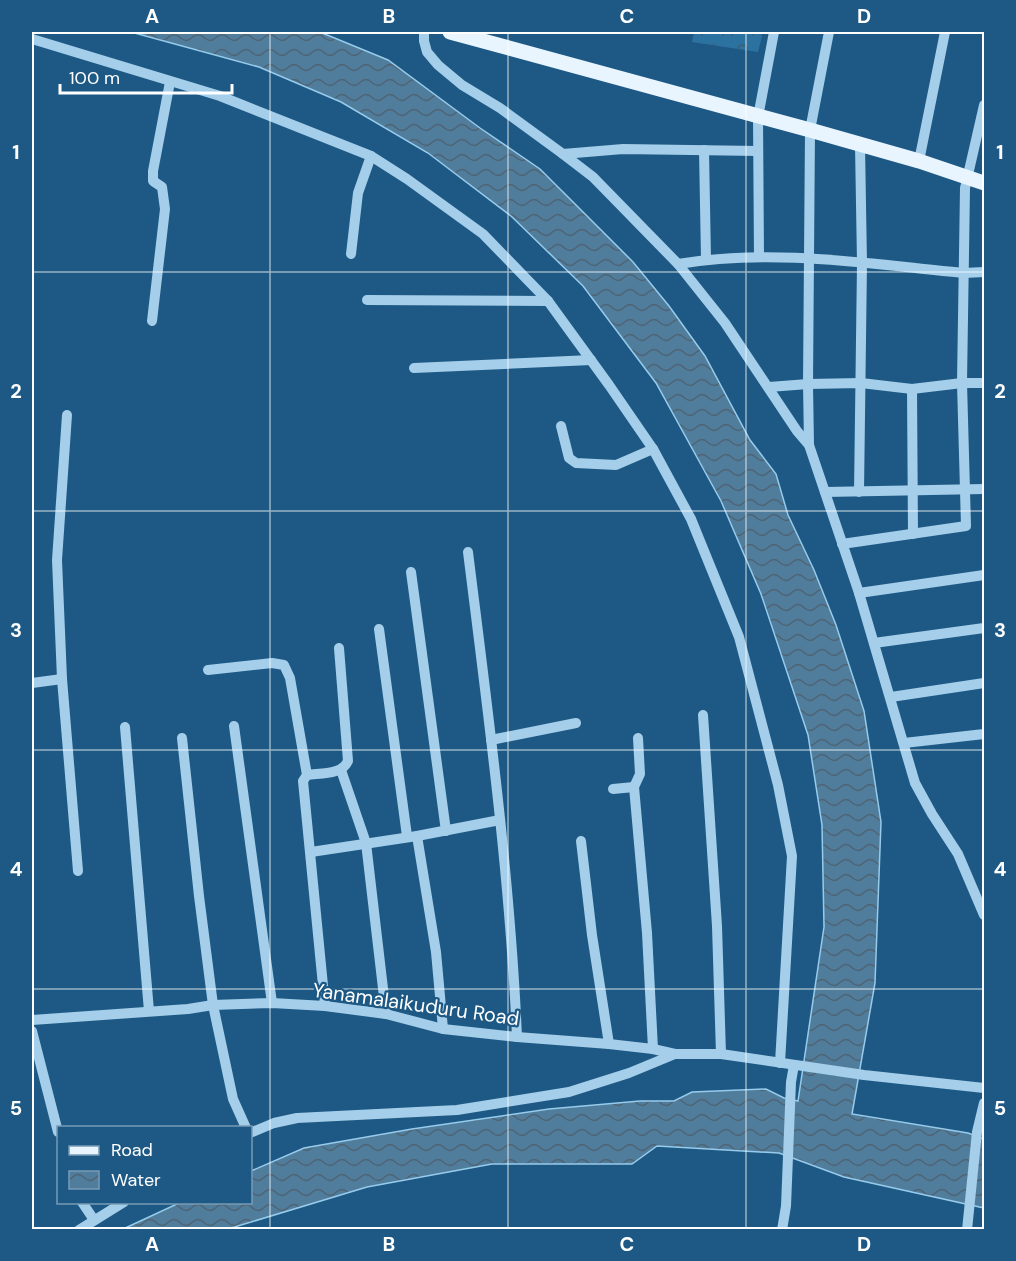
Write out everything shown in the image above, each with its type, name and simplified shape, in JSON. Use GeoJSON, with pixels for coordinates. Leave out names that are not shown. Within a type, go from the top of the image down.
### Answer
{"type":"FeatureCollection","features":[{"type":"Feature","properties":{"kind":"main road"},"geometry":{"type":"LineString","coordinates":[[450,32],[810,130],[919,161],[984,183]]}},
{"type":"Feature","properties":{"kind":"street"},"geometry":{"type":"LineString","coordinates":[[424,32],[423,41],[427,52],[438,65],[462,85],[500,108],[593,177],[678,264],[725,323],[797,431],[809,445]]}},
{"type":"Feature","properties":{"kind":"street"},"geometry":{"type":"LineString","coordinates":[[759,256],[758,117],[774,32]]}},
{"type":"Feature","properties":{"kind":"street"},"geometry":{"type":"LineString","coordinates":[[829,32],[810,130],[807,384],[809,445],[859,593],[911,770],[921,796],[958,855],[984,915]]}},
{"type":"Feature","properties":{"kind":"street"},"geometry":{"type":"LineString","coordinates":[[919,161],[945,32]]}},
{"type":"Feature","properties":{"kind":"street"},"geometry":{"type":"LineString","coordinates":[[32,39],[220,96],[371,156],[483,234],[548,301],[652,450],[691,519],[740,638],[778,785],[792,856],[780,1063]]}},
{"type":"Feature","properties":{"kind":"street"},"geometry":{"type":"LineString","coordinates":[[152,321],[165,208],[162,187],[153,181],[153,171],[170,82]]}},
{"type":"Feature","properties":{"kind":"street"},"geometry":{"type":"LineString","coordinates":[[842,544],[966,526],[962,384],[965,188],[984,105]]}},
{"type":"Feature","properties":{"kind":"street"},"geometry":{"type":"LineString","coordinates":[[859,492],[862,263],[860,145]]}},
{"type":"Feature","properties":{"kind":"street"},"geometry":{"type":"LineString","coordinates":[[563,154],[623,149],[758,151]]}},
{"type":"Feature","properties":{"kind":"street"},"geometry":{"type":"LineString","coordinates":[[704,150],[706,259]]}},
{"type":"Feature","properties":{"kind":"street"},"geometry":{"type":"LineString","coordinates":[[351,254],[358,193],[371,156]]}},
{"type":"Feature","properties":{"kind":"street"},"geometry":{"type":"LineString","coordinates":[[678,264],[706,259],[759,256],[809,257],[964,273],[984,272]]}},
{"type":"Feature","properties":{"kind":"street"},"geometry":{"type":"LineString","coordinates":[[367,300],[548,301]]}},
{"type":"Feature","properties":{"kind":"street"},"geometry":{"type":"LineString","coordinates":[[414,368],[591,360]]}},
{"type":"Feature","properties":{"kind":"street"},"geometry":{"type":"LineString","coordinates":[[769,387],[861,383],[912,389],[984,383]]}},
{"type":"Feature","properties":{"kind":"street"},"geometry":{"type":"LineString","coordinates":[[912,389],[913,534]]}},
{"type":"Feature","properties":{"kind":"street"},"geometry":{"type":"LineString","coordinates":[[67,415],[57,560],[62,679],[78,871]]}},
{"type":"Feature","properties":{"kind":"street"},"geometry":{"type":"LineString","coordinates":[[561,426],[569,458],[576,463],[616,465],[652,450]]}},
{"type":"Feature","properties":{"kind":"street"},"geometry":{"type":"LineString","coordinates":[[825,492],[984,489]]}},
{"type":"Feature","properties":{"kind":"street"},"geometry":{"type":"LineString","coordinates":[[468,552],[513,947],[517,1037]]}},
{"type":"Feature","properties":{"kind":"street"},"geometry":{"type":"LineString","coordinates":[[411,572],[446,831]]}},
{"type":"Feature","properties":{"kind":"street"},"geometry":{"type":"LineString","coordinates":[[859,593],[984,575]]}},
{"type":"Feature","properties":{"kind":"street"},"geometry":{"type":"LineString","coordinates":[[874,643],[984,628]]}},
{"type":"Feature","properties":{"kind":"street"},"geometry":{"type":"LineString","coordinates":[[379,629],[412,836],[436,952],[444,1029]]}},
{"type":"Feature","properties":{"kind":"street"},"geometry":{"type":"LineString","coordinates":[[307,775],[346,767],[349,752],[339,648]]}},
{"type":"Feature","properties":{"kind":"street"},"geometry":{"type":"LineString","coordinates":[[208,670],[272,663],[284,665],[290,678],[307,775],[303,781],[325,1006]]}},
{"type":"Feature","properties":{"kind":"street"},"geometry":{"type":"LineString","coordinates":[[32,683],[62,679]]}},
{"type":"Feature","properties":{"kind":"street"},"geometry":{"type":"LineString","coordinates":[[891,697],[984,683]]}},
{"type":"Feature","properties":{"kind":"street"},"geometry":{"type":"LineString","coordinates":[[703,715],[717,926],[721,1054]]}},
{"type":"Feature","properties":{"kind":"street"},"geometry":{"type":"LineString","coordinates":[[491,740],[576,723]]}},
{"type":"Feature","properties":{"kind":"street"},"geometry":{"type":"LineString","coordinates":[[234,726],[272,1003]]}},
{"type":"Feature","properties":{"kind":"street"},"geometry":{"type":"LineString","coordinates":[[125,727],[149,1011]]}},
{"type":"Feature","properties":{"kind":"street"},"geometry":{"type":"LineString","coordinates":[[904,743],[984,734]]}},
{"type":"Feature","properties":{"kind":"street"},"geometry":{"type":"LineString","coordinates":[[182,738],[213,1005],[233,1100],[245,1126]]}},
{"type":"Feature","properties":{"kind":"street"},"geometry":{"type":"LineString","coordinates":[[638,738],[639,774],[634,788],[647,933],[653,1049]]}},
{"type":"Feature","properties":{"kind":"street"},"geometry":{"type":"LineString","coordinates":[[340,770],[366,843],[386,1014]]}},
{"type":"Feature","properties":{"kind":"street"},"geometry":{"type":"LineString","coordinates":[[612,789],[634,788]]}},
{"type":"Feature","properties":{"kind":"street"},"geometry":{"type":"LineString","coordinates":[[311,852],[446,831],[500,820]]}},
{"type":"Feature","properties":{"kind":"street"},"geometry":{"type":"LineString","coordinates":[[581,841],[592,935],[609,1044]]}},
{"type":"Feature","properties":{"kind":"street","name":"Yanamalaikuduru Road"},"geometry":{"type":"LineString","coordinates":[[32,1020],[188,1009],[213,1005],[272,1003],[325,1006],[386,1014],[444,1029],[609,1044],[675,1054],[721,1054],[864,1075],[984,1088]]}},
{"type":"Feature","properties":{"kind":"street"},"geometry":{"type":"LineString","coordinates":[[32,1031],[57,1128]]}},
{"type":"Feature","properties":{"kind":"street"},"geometry":{"type":"LineString","coordinates":[[252,1132],[274,1123],[297,1118],[457,1110],[568,1092],[630,1073],[675,1054]]}},
{"type":"Feature","properties":{"kind":"street"},"geometry":{"type":"LineString","coordinates":[[782,1230],[786,1206],[791,1082],[799,1065]]}},
{"type":"Feature","properties":{"kind":"street"},"geometry":{"type":"LineString","coordinates":[[967,1230],[978,1132],[984,1103]]}},
{"type":"Feature","properties":{"kind":"street"},"geometry":{"type":"LineString","coordinates":[[83,1204],[94,1220]]}},
{"type":"Feature","properties":{"kind":"street"},"geometry":{"type":"LineString","coordinates":[[79,1230],[122,1204]]}},
{"type":"Feature","properties":{"kind":"green space"},"geometry":{"type":"Polygon","coordinates":[[[694,32],[763,32],[758,52],[692,42],[694,32]]]}},
{"type":"Feature","properties":{"kind":"water"},"geometry":{"type":"Polygon","coordinates":[[[131,32],[320,32],[388,60],[540,169],[633,262],[669,306],[705,356],[750,440],[776,474],[788,515],[814,570],[836,625],[864,711],[881,822],[875,983],[852,1114],[968,1133],[984,1139],[984,1208],[844,1177],[779,1153],[657,1146],[632,1164],[492,1164],[367,1187],[228,1229],[121,1230],[177,1204],[252,1204],[252,1171],[304,1148],[549,1109],[640,1101],[674,1101],[692,1092],[766,1089],[784,1098],[798,1101],[824,927],[822,825],[808,735],[761,594],[721,501],[656,383],[583,286],[511,216],[428,153],[341,102],[259,67],[131,32]]]}}]}
